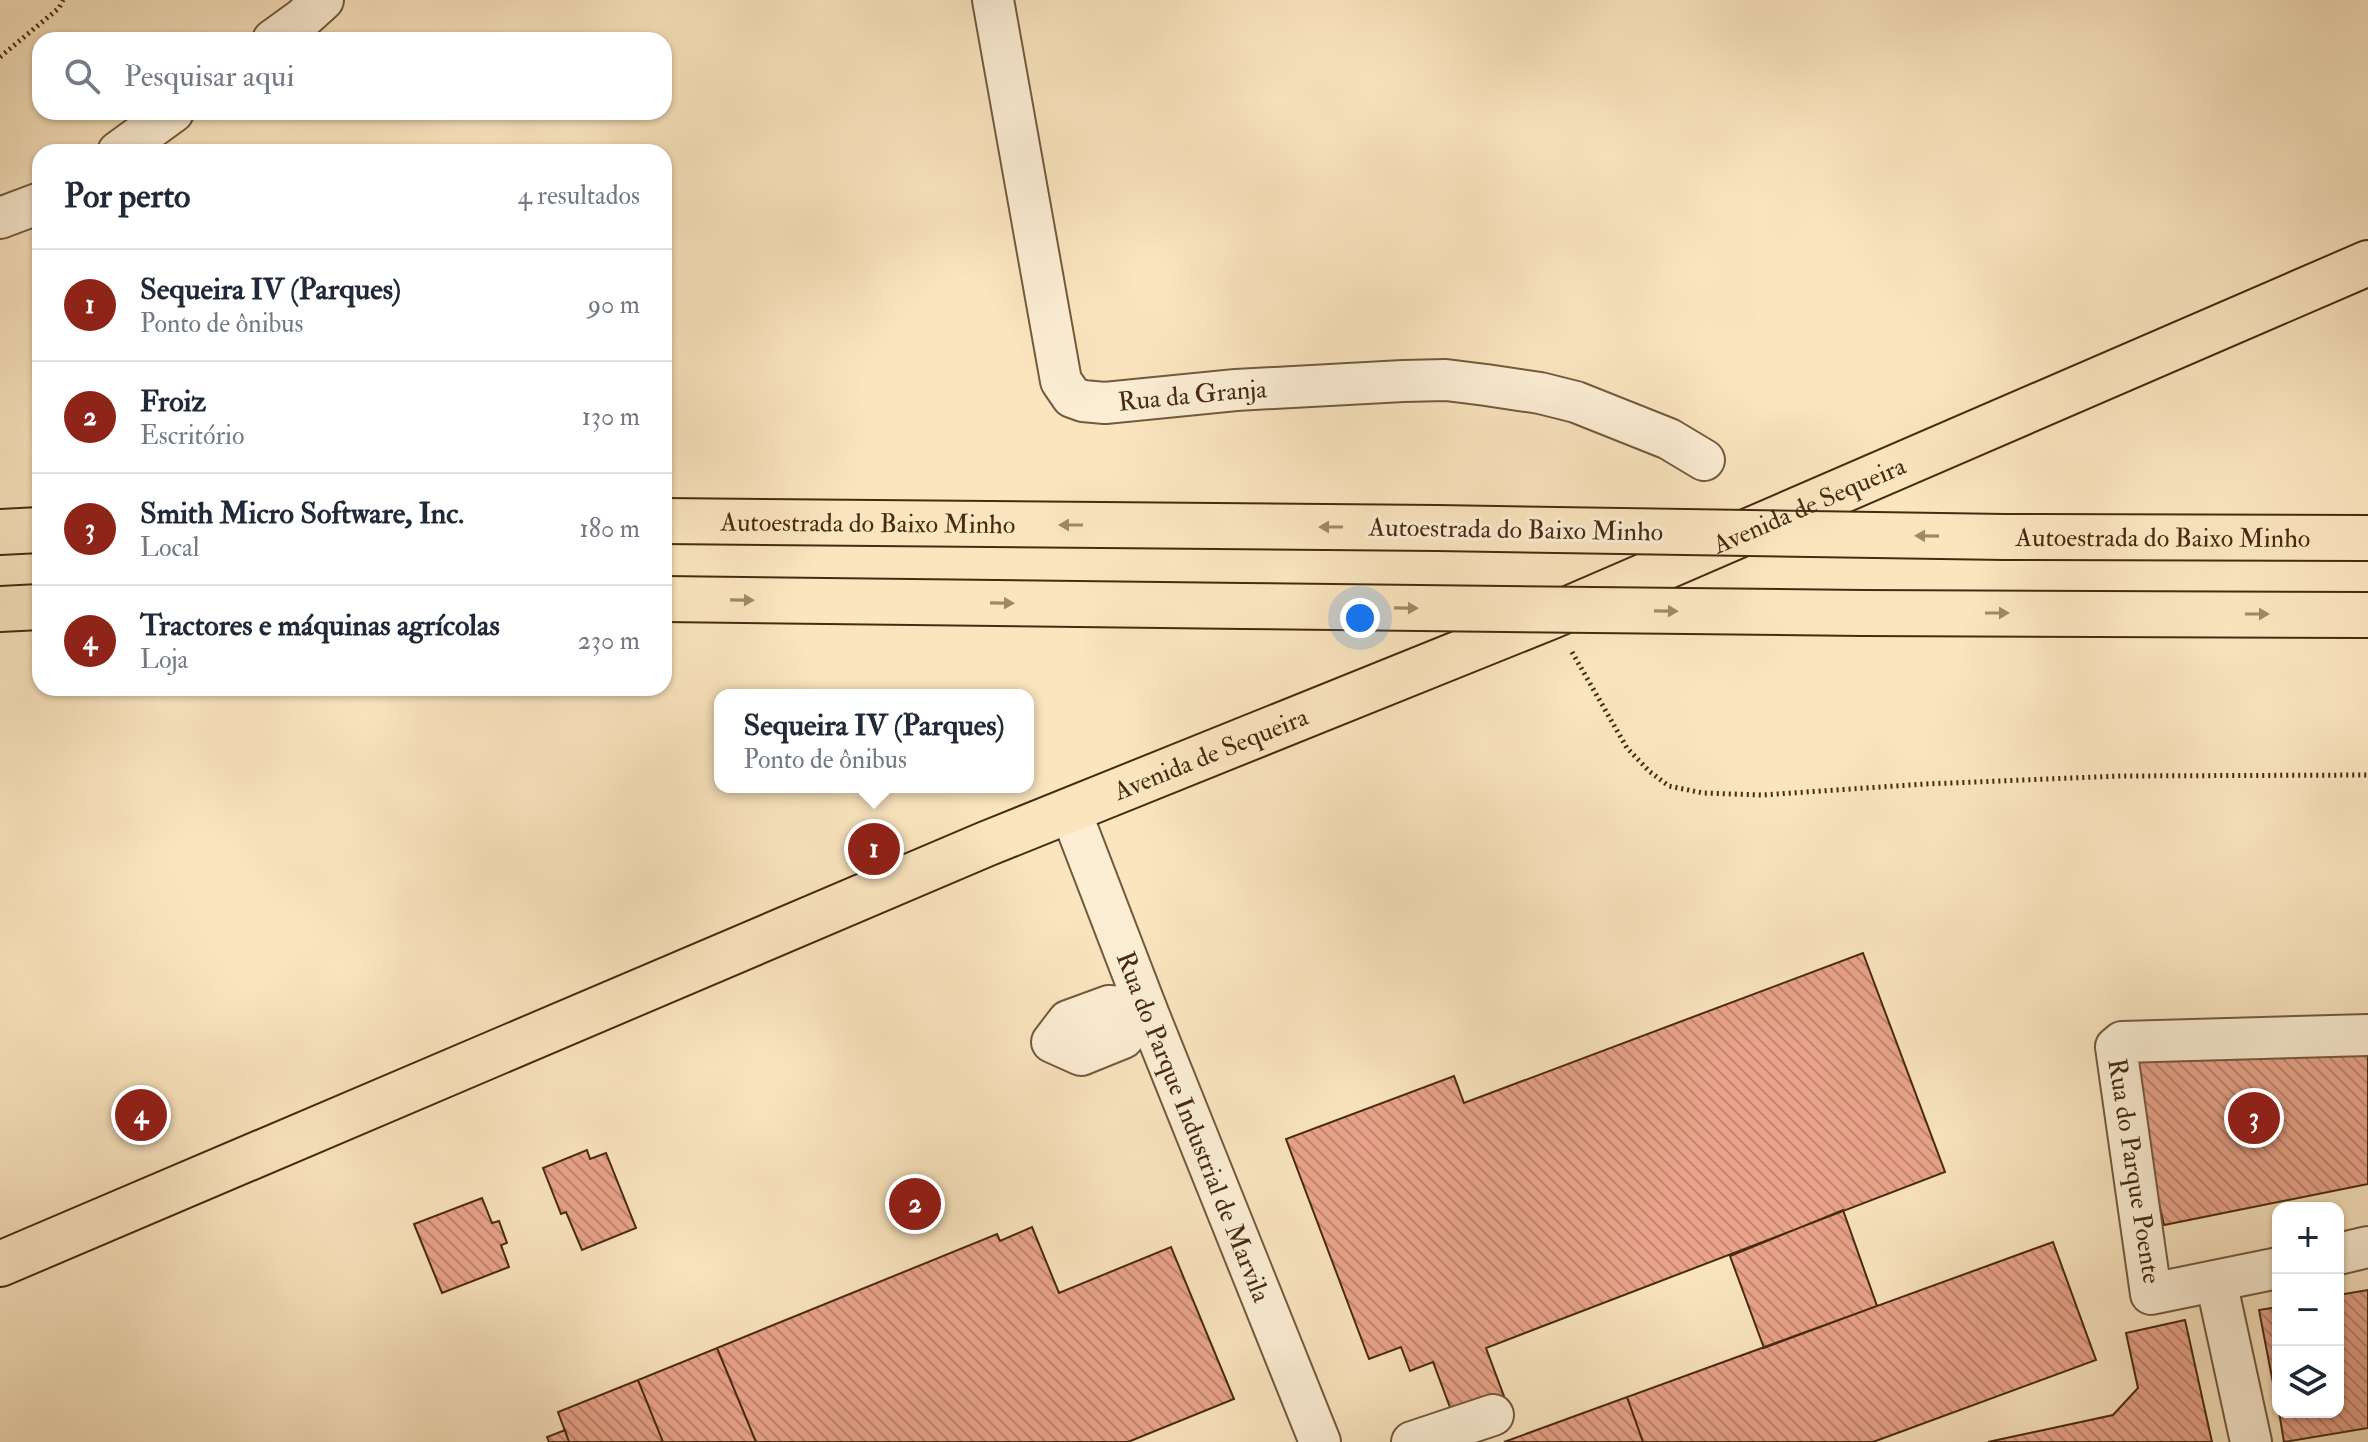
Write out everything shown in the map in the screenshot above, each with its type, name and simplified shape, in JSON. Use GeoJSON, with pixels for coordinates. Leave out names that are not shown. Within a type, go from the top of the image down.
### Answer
{"type":"FeatureCollection","features":[{"type":"Feature","properties":{"kind":"main road","name":"Avenida de Sequeira"},"geometry":{"type":"LineString","coordinates":[[0,1264],[1070,810],[1552,616],[2368,263]]}},
{"type":"Feature","properties":{"kind":"main road","name":"Autoestrada do Baixo Minho"},"geometry":{"type":"LineString","coordinates":[[672,521],[2005,537],[2368,538]]}},
{"type":"Feature","properties":{"kind":"main road"},"geometry":{"type":"LineString","coordinates":[[0,532],[32,530]]}},
{"type":"Feature","properties":{"kind":"main road"},"geometry":{"type":"LineString","coordinates":[[672,599],[1863,613],[2368,615]]}},
{"type":"Feature","properties":{"kind":"main road"},"geometry":{"type":"LineString","coordinates":[[0,609],[32,607]]}},
{"type":"Feature","properties":{"kind":"street"},"geometry":{"type":"LineString","coordinates":[[284,32],[323,0]]}},
{"type":"Feature","properties":{"kind":"street","name":"Rua da Granja"},"geometry":{"type":"LineString","coordinates":[[993,0],[1061,381],[1072,397],[1105,403],[1236,390],[1446,380],[1540,393],[1576,402],[1669,439],[1704,460]]}},
{"type":"Feature","properties":{"kind":"street"},"geometry":{"type":"LineString","coordinates":[[129,144],[162,120]]}},
{"type":"Feature","properties":{"kind":"street"},"geometry":{"type":"LineString","coordinates":[[0,218],[32,206]]}},
{"type":"Feature","properties":{"kind":"street","name":"Rua do Parque Industrial de Marvila"},"geometry":{"type":"LineString","coordinates":[[1070,810],[1320,1442]]}},
{"type":"Feature","properties":{"kind":"street","name":"Rua do Parque Poente"},"geometry":{"type":"LineString","coordinates":[[2272,1269],[2154,1295],[2149,1291],[2116,1047],[2122,1042],[2368,1035]]}},
{"type":"Feature","properties":{"kind":"street"},"geometry":{"type":"LineString","coordinates":[[2344,1253],[2368,1247]]}},
{"type":"Feature","properties":{"kind":"street"},"geometry":{"type":"LineString","coordinates":[[2216,1281],[2251,1442]]}},
{"type":"Feature","properties":{"kind":"street"},"geometry":{"type":"LineString","coordinates":[[1412,1442],[1493,1415]]}},
{"type":"Feature","properties":{"kind":"path"},"geometry":{"type":"LineString","coordinates":[[0,57],[59,8],[63,0]]}},
{"type":"Feature","properties":{"kind":"path"},"geometry":{"type":"LineString","coordinates":[[1552,616],[1627,748],[1669,786],[1703,793],[1762,795],[2121,776],[2368,775]]}},
{"type":"Feature","properties":{"kind":"building"},"geometry":{"type":"Polygon","coordinates":[[[1863,953],[1945,1172],[1486,1348],[1505,1399],[1454,1418],[1433,1362],[1410,1371],[1401,1347],[1369,1359],[1286,1139],[1454,1076],[1464,1103],[1863,953]]]}},
{"type":"Feature","properties":{"kind":"building"},"geometry":{"type":"Polygon","coordinates":[[[2368,1041],[2368,1184],[2164,1225],[2124,1052],[2368,1041]]]}},
{"type":"Feature","properties":{"kind":"building"},"geometry":{"type":"Polygon","coordinates":[[[587,1150],[590,1159],[606,1153],[636,1228],[582,1250],[566,1212],[561,1214],[543,1168],[587,1150]]]}},
{"type":"Feature","properties":{"kind":"building"},"geometry":{"type":"Polygon","coordinates":[[[482,1198],[492,1223],[499,1221],[507,1243],[501,1245],[509,1267],[442,1293],[414,1224],[482,1198]]]}},
{"type":"Feature","properties":{"kind":"building"},"geometry":{"type":"Polygon","coordinates":[[[1843,1210],[1877,1306],[1764,1348],[1730,1256],[1843,1210]]]}},
{"type":"Feature","properties":{"kind":"building"},"geometry":{"type":"Polygon","coordinates":[[[1032,1227],[1059,1293],[1171,1247],[1234,1399],[1128,1442],[756,1442],[717,1348],[997,1234],[1000,1241],[1032,1227]]]}},
{"type":"Feature","properties":{"kind":"building"},"geometry":{"type":"Polygon","coordinates":[[[2053,1242],[2096,1360],[1873,1442],[1643,1442],[1627,1397],[2053,1242]]]}},
{"type":"Feature","properties":{"kind":"building"},"geometry":{"type":"Polygon","coordinates":[[[2368,1290],[2368,1428],[2284,1442],[2280,1418],[2344,1418],[2344,1294],[2368,1290]]]}},
{"type":"Feature","properties":{"kind":"building"},"geometry":{"type":"Polygon","coordinates":[[[2272,1308],[2272,1378],[2259,1310],[2272,1308]]]}},
{"type":"Feature","properties":{"kind":"building"},"geometry":{"type":"Polygon","coordinates":[[[2185,1320],[2212,1442],[1988,1442],[2113,1415],[2138,1388],[2126,1333],[2185,1320]]]}},
{"type":"Feature","properties":{"kind":"building"},"geometry":{"type":"Polygon","coordinates":[[[717,1348],[756,1442],[663,1442],[638,1380],[717,1348]]]}},
{"type":"Feature","properties":{"kind":"building"},"geometry":{"type":"Polygon","coordinates":[[[638,1380],[663,1442],[569,1442],[558,1412],[638,1380]]]}},
{"type":"Feature","properties":{"kind":"building"},"geometry":{"type":"Polygon","coordinates":[[[1627,1397],[1643,1442],[1504,1442],[1627,1397]]]}},
{"type":"Feature","properties":{"kind":"building"},"geometry":{"type":"Polygon","coordinates":[[[565,1430],[569,1442],[549,1442],[547,1437],[565,1430]]]}},
{"type":"Feature","properties":{"kind":"place","name":"Sequeira IV (Parques)"},"geometry":{"type":"Point","coordinates":[874,849]}},
{"type":"Feature","properties":{"kind":"place","name":"Tractores e máquinas agrícolas"},"geometry":{"type":"Point","coordinates":[141,1115]}},
{"type":"Feature","properties":{"kind":"place","name":"Smith Micro Software, Inc."},"geometry":{"type":"Point","coordinates":[2254,1118]}},
{"type":"Feature","properties":{"kind":"place","name":"Froiz"},"geometry":{"type":"Point","coordinates":[915,1204]}}]}
